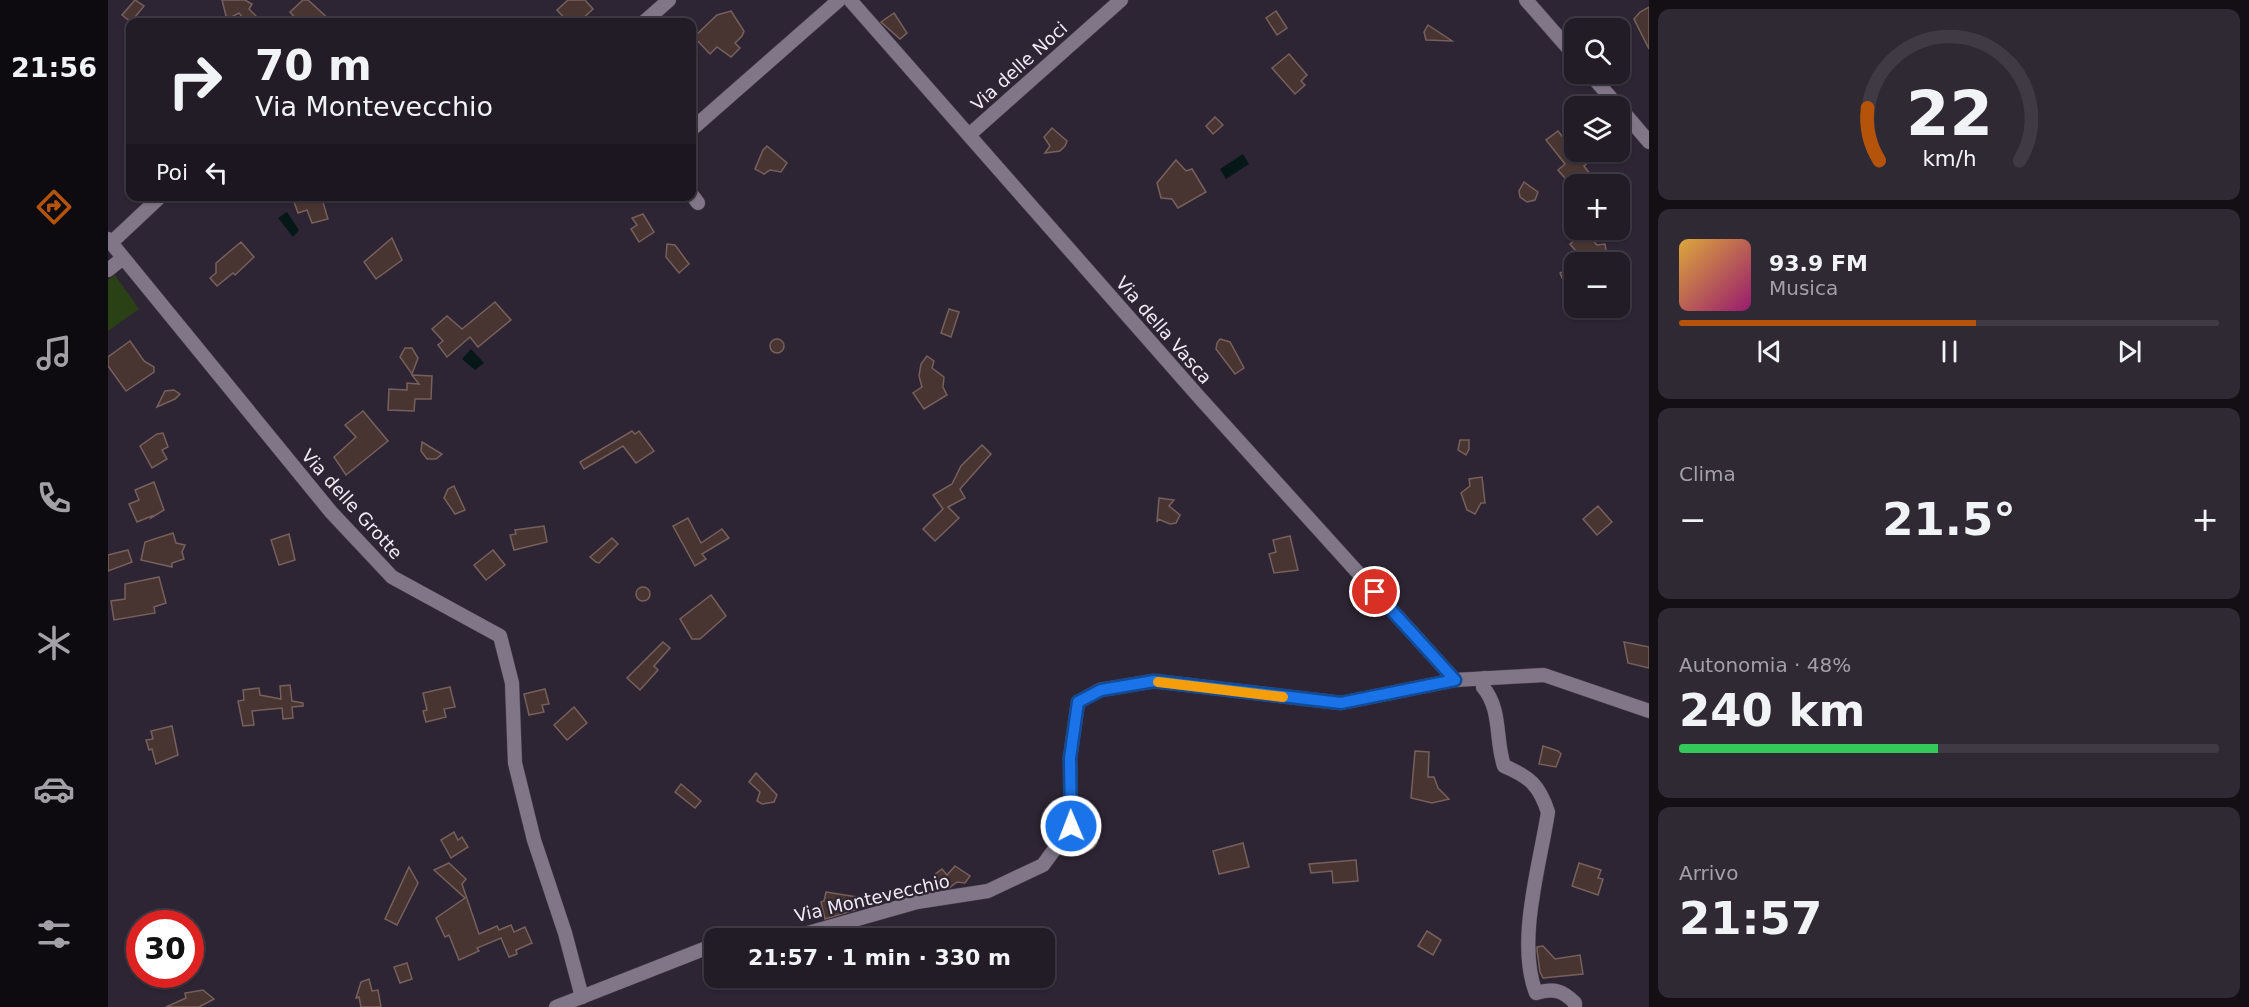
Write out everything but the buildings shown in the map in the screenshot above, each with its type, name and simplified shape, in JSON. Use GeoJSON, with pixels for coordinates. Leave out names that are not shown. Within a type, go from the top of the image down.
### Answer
{"type":"FeatureCollection","features":[{"type":"Feature","properties":{"kind":"street"},"geometry":{"type":"LineString","coordinates":[[649,18],[669,0]]}},
{"type":"Feature","properties":{"kind":"street"},"geometry":{"type":"LineString","coordinates":[[696,126],[840,0]]}},
{"type":"Feature","properties":{"kind":"street","name":"Via della Vasca"},"geometry":{"type":"LineString","coordinates":[[850,0],[1455,680]]}},
{"type":"Feature","properties":{"kind":"street","name":"Via delle Noci"},"geometry":{"type":"LineString","coordinates":[[969,135],[1121,0]]}},
{"type":"Feature","properties":{"kind":"street"},"geometry":{"type":"LineString","coordinates":[[1526,0],[1564,43]]}},
{"type":"Feature","properties":{"kind":"street"},"geometry":{"type":"LineString","coordinates":[[1599,84],[1609,96]]}},
{"type":"Feature","properties":{"kind":"street"},"geometry":{"type":"LineString","coordinates":[[1630,120],[1649,142]]}},
{"type":"Feature","properties":{"kind":"street"},"geometry":{"type":"LineString","coordinates":[[109,241],[155,201]]}},
{"type":"Feature","properties":{"kind":"street","name":"Via delle Grotte"},"geometry":{"type":"LineString","coordinates":[[109,241],[331,512],[392,577],[500,636],[512,683],[515,763],[534,840],[565,933],[582,997]]}},
{"type":"Feature","properties":{"kind":"street"},"geometry":{"type":"LineString","coordinates":[[108,270],[123,258]]}},
{"type":"Feature","properties":{"kind":"street"},"geometry":{"type":"LineString","coordinates":[[1455,680],[1544,675],[1649,711]]}},
{"type":"Feature","properties":{"kind":"street"},"geometry":{"type":"LineString","coordinates":[[1485,678],[1483,687],[1493,699],[1499,750],[1504,766],[1526,775],[1542,793],[1548,812],[1528,938],[1529,974],[1536,993],[1551,989],[1564,991],[1575,1003],[1575,1007]]}},
{"type":"Feature","properties":{"kind":"street","name":"Via Montevecchio"},"geometry":{"type":"LineString","coordinates":[[826,928],[917,902],[988,891],[1043,865],[1071,826],[1070,758],[1078,702],[1101,690],[1154,681],[1341,703],[1455,680]]}},
{"type":"Feature","properties":{"kind":"street"},"geometry":{"type":"LineString","coordinates":[[556,1007],[704,949]]}},
{"type":"Feature","properties":{"kind":"green space"},"geometry":{"type":"Polygon","coordinates":[[[115,275],[139,309],[108,331],[108,280],[115,275]]]}},
{"type":"Feature","properties":{"kind":"shaded area"},"geometry":{"type":"Polygon","coordinates":[[[1243,154],[1249,164],[1226,179],[1220,169],[1243,154]]]}},
{"type":"Feature","properties":{"kind":"shaded area"},"geometry":{"type":"Polygon","coordinates":[[[287,212],[299,230],[293,237],[278,218],[287,212]]]}},
{"type":"Feature","properties":{"kind":"shaded area"},"geometry":{"type":"Polygon","coordinates":[[[471,349],[484,363],[475,370],[462,359],[471,349]]]}},
{"type":"Feature","properties":{"kind":"slow traffic"},"geometry":{"type":"LineString","coordinates":[[1158,682],[1283,697]]}},
{"type":"Feature","properties":{"kind":"route"},"geometry":{"type":"LineString","coordinates":[[1071,826],[1070,758],[1078,702],[1101,690],[1154,681],[1341,703],[1455,680],[1375,592]]}}]}
